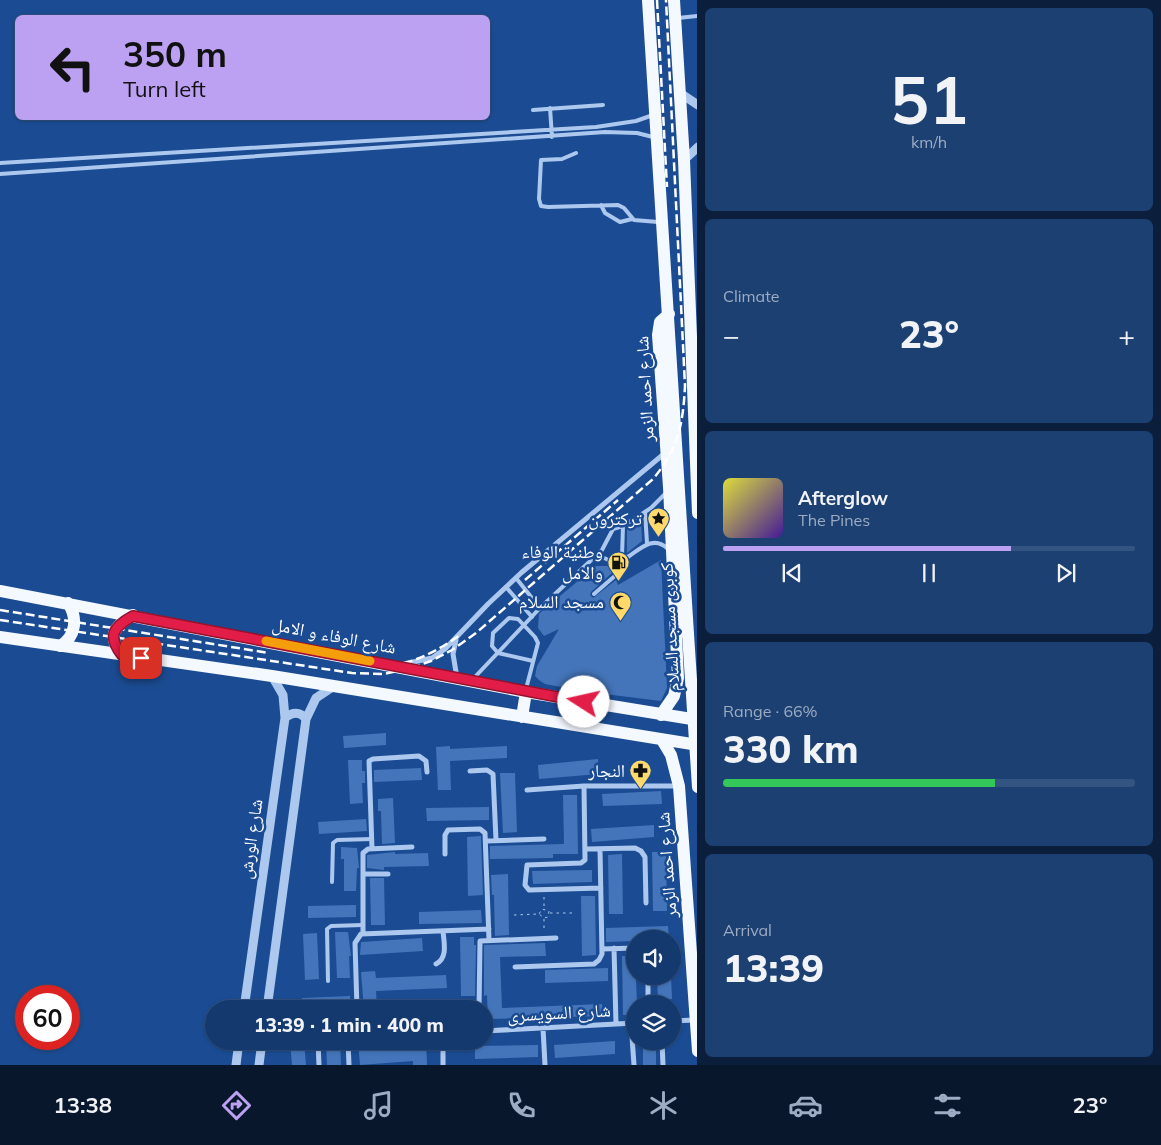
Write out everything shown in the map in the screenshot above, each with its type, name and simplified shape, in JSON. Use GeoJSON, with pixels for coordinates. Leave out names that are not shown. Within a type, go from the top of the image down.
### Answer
{"type":"FeatureCollection","features":[{"type":"Feature","properties":{"kind":"main road"},"geometry":{"type":"LineString","coordinates":[[648,0],[669,314]]}},
{"type":"Feature","properties":{"kind":"main road"},"geometry":{"type":"LineString","coordinates":[[674,0],[694,315],[697,513]]}},
{"type":"Feature","properties":{"kind":"main road","name":"شارع احمد الزمر"},"geometry":{"type":"LineString","coordinates":[[661,716],[674,696],[678,678],[669,487],[658,334],[660,322],[669,314]]}},
{"type":"Feature","properties":{"kind":"main road","name":"كوبرى مسجد السلام"},"geometry":{"type":"LineString","coordinates":[[669,314],[697,788]]}},
{"type":"Feature","properties":{"kind":"main road","name":"شارع الوفاء و الامل"},"geometry":{"type":"LineString","coordinates":[[0,591],[526,692],[661,716],[697,720]]}},
{"type":"Feature","properties":{"kind":"main road"},"geometry":{"type":"LineString","coordinates":[[60,646],[68,640],[75,624],[74,613],[68,603]]}},
{"type":"Feature","properties":{"kind":"main road"},"geometry":{"type":"LineString","coordinates":[[122,655],[115,646],[114,632],[119,623],[133,616]]}},
{"type":"Feature","properties":{"kind":"main road"},"geometry":{"type":"LineString","coordinates":[[0,637],[272,676],[697,745]]}},
{"type":"Feature","properties":{"kind":"main road"},"geometry":{"type":"LineString","coordinates":[[678,678],[687,690],[697,694]]}},
{"type":"Feature","properties":{"kind":"main road"},"geometry":{"type":"LineString","coordinates":[[522,717],[526,692]]}},
{"type":"Feature","properties":{"kind":"main road","name":"شارع احمد الزمر"},"geometry":{"type":"LineString","coordinates":[[662,740],[671,755],[679,786],[697,1051]]}},
{"type":"Feature","properties":{"kind":"main road"},"geometry":{"type":"LineString","coordinates":[[679,786],[697,778]]}},
{"type":"Feature","properties":{"kind":"street"},"geometry":{"type":"LineString","coordinates":[[680,93],[697,105]]}},
{"type":"Feature","properties":{"kind":"street"},"geometry":{"type":"LineString","coordinates":[[684,160],[697,146]]}},
{"type":"Feature","properties":{"kind":"street"},"geometry":{"type":"LineString","coordinates":[[397,666],[432,658],[445,649],[516,578],[666,452]]}},
{"type":"Feature","properties":{"kind":"street"},"geometry":{"type":"LineString","coordinates":[[456,637],[453,654],[457,678]]}},
{"type":"Feature","properties":{"kind":"street","name":"شارع الورش"},"geometry":{"type":"LineString","coordinates":[[245,1000],[285,718],[283,695],[272,676]]}},
{"type":"Feature","properties":{"kind":"street"},"geometry":{"type":"LineString","coordinates":[[268,1000],[306,718],[316,698],[334,686]]}},
{"type":"Feature","properties":{"kind":"street"},"geometry":{"type":"LineString","coordinates":[[285,718],[294,713],[301,714],[306,718]]}},
{"type":"Feature","properties":{"kind":"street"},"geometry":{"type":"LineString","coordinates":[[372,849],[369,761],[373,759],[419,756],[426,761],[427,772]]}},
{"type":"Feature","properties":{"kind":"street"},"geometry":{"type":"LineString","coordinates":[[470,771],[487,770],[493,774],[496,840]]}},
{"type":"Feature","properties":{"kind":"street"},"geometry":{"type":"LineString","coordinates":[[527,790],[584,786],[679,786]]}},
{"type":"Feature","properties":{"kind":"street"},"geometry":{"type":"LineString","coordinates":[[584,786],[585,860],[581,863],[526,866],[525,887],[529,890],[600,888]]}},
{"type":"Feature","properties":{"kind":"street"},"geometry":{"type":"LineString","coordinates":[[445,854],[445,835],[448,830],[480,829],[485,833],[489,940]]}},
{"type":"Feature","properties":{"kind":"street"},"geometry":{"type":"LineString","coordinates":[[486,841],[544,839]]}},
{"type":"Feature","properties":{"kind":"street"},"geometry":{"type":"LineString","coordinates":[[364,933],[363,853],[366,850],[372,849],[412,847]]}},
{"type":"Feature","properties":{"kind":"street"},"geometry":{"type":"LineString","coordinates":[[586,850],[635,848],[644,854],[646,903]]}},
{"type":"Feature","properties":{"kind":"street"},"geometry":{"type":"LineString","coordinates":[[515,967],[594,964],[601,958],[600,849]]}},
{"type":"Feature","properties":{"kind":"street"},"geometry":{"type":"LineString","coordinates":[[362,874],[388,874]]}},
{"type":"Feature","properties":{"kind":"street"},"geometry":{"type":"LineString","coordinates":[[357,1000],[355,943],[359,936],[364,933],[489,929]]}},
{"type":"Feature","properties":{"kind":"street"},"geometry":{"type":"LineString","coordinates":[[436,964],[444,958],[443,931]]}},
{"type":"Feature","properties":{"kind":"street"},"geometry":{"type":"LineString","coordinates":[[479,1000],[479,944],[481,940],[556,938]]}},
{"type":"Feature","properties":{"kind":"street"},"geometry":{"type":"LineString","coordinates":[[602,948],[626,948]]}},
{"type":"Feature","properties":{"kind":"street"},"geometry":{"type":"LineString","coordinates":[[614,948],[616,1024]]}},
{"type":"Feature","properties":{"kind":"street"},"geometry":{"type":"LineString","coordinates":[[681,1021],[695,1020]]}},
{"type":"Feature","properties":{"kind":"street","name":"شارع السويسرى"},"geometry":{"type":"LineString","coordinates":[[493,1031],[626,1023]]}},
{"type":"Feature","properties":{"kind":"street"},"geometry":{"type":"LineString","coordinates":[[543,1028],[545,1065]]}},
{"type":"Feature","properties":{"kind":"street"},"geometry":{"type":"LineString","coordinates":[[236,1065],[238,1050]]}},
{"type":"Feature","properties":{"kind":"street"},"geometry":{"type":"LineString","coordinates":[[259,1065],[261,1050]]}},
{"type":"Feature","properties":{"kind":"street"},"geometry":{"type":"LineString","coordinates":[[318,1050],[319,1065]]}},
{"type":"Feature","properties":{"kind":"street"},"geometry":{"type":"LineString","coordinates":[[348,1050],[349,1065]]}},
{"type":"Feature","properties":{"kind":"street"},"geometry":{"type":"LineString","coordinates":[[443,1050],[443,1065]]}},
{"type":"Feature","properties":{"kind":"street"},"geometry":{"type":"LineString","coordinates":[[634,1050],[634,1065]]}},
{"type":"Feature","properties":{"kind":"street"},"geometry":{"type":"LineString","coordinates":[[662,1050],[663,1065]]}},
{"type":"Feature","properties":{"kind":"lane"},"geometry":{"type":"LineString","coordinates":[[675,18],[697,16]]}},
{"type":"Feature","properties":{"kind":"lane"},"geometry":{"type":"LineString","coordinates":[[533,110],[603,104]]}},
{"type":"Feature","properties":{"kind":"lane"},"geometry":{"type":"LineString","coordinates":[[550,108],[552,137]]}},
{"type":"Feature","properties":{"kind":"lane"},"geometry":{"type":"LineString","coordinates":[[0,163],[615,125],[643,120],[655,114]]}},
{"type":"Feature","properties":{"kind":"lane"},"geometry":{"type":"LineString","coordinates":[[0,174],[615,132],[637,133],[657,138]]}},
{"type":"Feature","properties":{"kind":"lane"},"geometry":{"type":"LineString","coordinates":[[576,153],[562,158],[542,160],[539,202],[544,207],[621,206],[632,218]]}},
{"type":"Feature","properties":{"kind":"lane"},"geometry":{"type":"LineString","coordinates":[[601,205],[605,212],[620,222],[632,218],[663,222]]}},
{"type":"Feature","properties":{"kind":"lane"},"geometry":{"type":"LineString","coordinates":[[472,681],[540,608],[605,547],[610,532],[616,527],[623,526],[660,501],[669,487]]}},
{"type":"Feature","properties":{"kind":"lane"},"geometry":{"type":"LineString","coordinates":[[645,512],[647,543]]}},
{"type":"Feature","properties":{"kind":"lane"},"geometry":{"type":"LineString","coordinates":[[622,556],[623,526]]}},
{"type":"Feature","properties":{"kind":"lane"},"geometry":{"type":"LineString","coordinates":[[611,561],[617,560],[622,556],[628,557],[647,543],[661,543],[671,553]]}},
{"type":"Feature","properties":{"kind":"lane"},"geometry":{"type":"LineString","coordinates":[[594,594],[616,575],[617,568],[611,561],[597,555]]}},
{"type":"Feature","properties":{"kind":"lane"},"geometry":{"type":"LineString","coordinates":[[516,578],[540,608]]}},
{"type":"Feature","properties":{"kind":"lane"},"geometry":{"type":"LineString","coordinates":[[506,588],[532,617]]}},
{"type":"Feature","properties":{"kind":"lane"},"geometry":{"type":"LineString","coordinates":[[526,692],[538,643],[524,625],[512,616],[493,633],[492,646],[498,653],[533,661]]}},
{"type":"Feature","properties":{"kind":"lane"},"geometry":{"type":"LineString","coordinates":[[332,882],[333,843],[337,840],[372,839]]}},
{"type":"Feature","properties":{"kind":"lane"},"geometry":{"type":"LineString","coordinates":[[328,981],[327,929],[331,926],[363,925]]}},
{"type":"Feature","properties":{"kind":"path"},"geometry":{"type":"LineString","coordinates":[[544,889],[544,908],[549,913],[574,913]]}},
{"type":"Feature","properties":{"kind":"path"},"geometry":{"type":"LineString","coordinates":[[539,914],[540,910],[544,908]]}},
{"type":"Feature","properties":{"kind":"path"},"geometry":{"type":"LineString","coordinates":[[544,938],[544,918],[549,913]]}},
{"type":"Feature","properties":{"kind":"path"},"geometry":{"type":"LineString","coordinates":[[514,915],[539,914],[544,918]]}},
{"type":"Feature","properties":{"kind":"building"},"geometry":{"type":"Polygon","coordinates":[[[641,519],[642,541],[627,553],[627,528],[641,519]]]}},
{"type":"Feature","properties":{"kind":"building","name":"مسجد السلام"},"geometry":{"type":"Polygon","coordinates":[[[661,560],[667,688],[661,701],[588,692],[545,684],[535,676],[537,666],[559,629],[544,636],[538,628],[539,614],[542,611],[596,566],[610,566],[613,572],[591,592],[590,595],[593,598],[616,580],[618,585],[661,560]]]}},
{"type":"Feature","properties":{"kind":"building"},"geometry":{"type":"Polygon","coordinates":[[[386,733],[386,745],[344,748],[343,736],[386,733]]]}},
{"type":"Feature","properties":{"kind":"building"},"geometry":{"type":"Polygon","coordinates":[[[450,746],[450,749],[507,746],[507,758],[450,761],[451,790],[438,790],[436,747],[450,746]]]}},
{"type":"Feature","properties":{"kind":"building"},"geometry":{"type":"Polygon","coordinates":[[[598,759],[599,774],[539,779],[538,765],[598,759]]]}},
{"type":"Feature","properties":{"kind":"building"},"geometry":{"type":"Polygon","coordinates":[[[348,760],[362,760],[362,771],[365,771],[365,783],[362,783],[363,803],[350,804],[348,760]]]}},
{"type":"Feature","properties":{"kind":"building"},"geometry":{"type":"Polygon","coordinates":[[[421,768],[422,780],[374,782],[374,770],[421,768]]]}},
{"type":"Feature","properties":{"kind":"building"},"geometry":{"type":"Polygon","coordinates":[[[500,773],[515,773],[517,832],[503,833],[500,773]]]}},
{"type":"Feature","properties":{"kind":"building"},"geometry":{"type":"Polygon","coordinates":[[[661,791],[662,804],[603,806],[602,794],[661,791]]]}},
{"type":"Feature","properties":{"kind":"building"},"geometry":{"type":"Polygon","coordinates":[[[563,795],[577,795],[578,854],[553,854],[553,858],[490,859],[490,846],[564,844],[563,795]]]}},
{"type":"Feature","properties":{"kind":"building"},"geometry":{"type":"Polygon","coordinates":[[[393,798],[395,843],[382,844],[381,811],[378,811],[378,799],[393,798]]]}},
{"type":"Feature","properties":{"kind":"building"},"geometry":{"type":"Polygon","coordinates":[[[489,807],[489,820],[427,821],[426,808],[489,807]]]}},
{"type":"Feature","properties":{"kind":"building"},"geometry":{"type":"Polygon","coordinates":[[[366,819],[367,831],[319,834],[318,822],[366,819]]]}},
{"type":"Feature","properties":{"kind":"building"},"geometry":{"type":"Polygon","coordinates":[[[654,825],[654,837],[592,842],[591,829],[654,825]]]}},
{"type":"Feature","properties":{"kind":"building"},"geometry":{"type":"Polygon","coordinates":[[[481,836],[483,895],[468,896],[467,837],[481,836]]]}},
{"type":"Feature","properties":{"kind":"building"},"geometry":{"type":"Polygon","coordinates":[[[341,847],[357,848],[359,868],[357,868],[356,891],[344,891],[344,859],[341,859],[341,847]]]}},
{"type":"Feature","properties":{"kind":"building"},"geometry":{"type":"Polygon","coordinates":[[[395,852],[395,854],[428,853],[429,866],[384,867],[384,870],[367,868],[367,855],[395,852]]]}},
{"type":"Feature","properties":{"kind":"building"},"geometry":{"type":"Polygon","coordinates":[[[652,852],[666,852],[667,911],[653,911],[652,852]]]}},
{"type":"Feature","properties":{"kind":"building"},"geometry":{"type":"Polygon","coordinates":[[[622,854],[623,914],[609,914],[608,855],[622,854]]]}},
{"type":"Feature","properties":{"kind":"building"},"geometry":{"type":"Polygon","coordinates":[[[592,870],[592,882],[533,884],[532,871],[592,870]]]}},
{"type":"Feature","properties":{"kind":"building"},"geometry":{"type":"Polygon","coordinates":[[[508,874],[509,935],[495,936],[494,895],[492,895],[491,875],[508,874]]]}},
{"type":"Feature","properties":{"kind":"building"},"geometry":{"type":"Polygon","coordinates":[[[370,878],[384,878],[385,925],[371,925],[370,878]]]}},
{"type":"Feature","properties":{"kind":"building"},"geometry":{"type":"Polygon","coordinates":[[[581,896],[595,896],[596,955],[582,956],[581,896]]]}},
{"type":"Feature","properties":{"kind":"building"},"geometry":{"type":"Polygon","coordinates":[[[356,905],[356,917],[308,918],[308,906],[356,905]]]}},
{"type":"Feature","properties":{"kind":"building"},"geometry":{"type":"Polygon","coordinates":[[[481,910],[482,923],[419,924],[419,912],[481,910]]]}},
{"type":"Feature","properties":{"kind":"building"},"geometry":{"type":"Polygon","coordinates":[[[668,926],[668,930],[626,930],[626,941],[606,942],[606,928],[668,926]]]}},
{"type":"Feature","properties":{"kind":"building"},"geometry":{"type":"Polygon","coordinates":[[[335,932],[348,932],[351,956],[349,956],[350,978],[337,978],[335,932]]]}},
{"type":"Feature","properties":{"kind":"building"},"geometry":{"type":"Polygon","coordinates":[[[317,933],[319,979],[305,980],[303,934],[317,933]]]}},
{"type":"Feature","properties":{"kind":"building"},"geometry":{"type":"Polygon","coordinates":[[[460,937],[474,937],[474,945],[476,945],[475,996],[461,996],[460,937]]]}},
{"type":"Feature","properties":{"kind":"building"},"geometry":{"type":"Polygon","coordinates":[[[422,938],[423,951],[360,955],[361,942],[422,938]]]}},
{"type":"Feature","properties":{"kind":"building"},"geometry":{"type":"Polygon","coordinates":[[[545,943],[546,956],[500,957],[502,1008],[602,1004],[603,1016],[493,1019],[493,1000],[487,1000],[487,995],[484,996],[484,945],[545,943]]]}},
{"type":"Feature","properties":{"kind":"building"},"geometry":{"type":"Polygon","coordinates":[[[622,956],[626,956],[626,985],[636,985],[637,995],[626,995],[626,1015],[623,1015],[622,956]]]}},
{"type":"Feature","properties":{"kind":"building"},"geometry":{"type":"Polygon","coordinates":[[[608,968],[608,981],[545,983],[545,970],[608,968]]]}},
{"type":"Feature","properties":{"kind":"building"},"geometry":{"type":"Polygon","coordinates":[[[375,971],[376,978],[446,975],[447,988],[376,991],[376,1000],[363,1000],[361,972],[375,971]]]}},
{"type":"Feature","properties":{"kind":"building"},"geometry":{"type":"Polygon","coordinates":[[[657,985],[671,985],[672,995],[658,995],[657,985]]]}},
{"type":"Feature","properties":{"kind":"building"},"geometry":{"type":"Polygon","coordinates":[[[350,996],[350,1000],[302,1000],[302,998],[350,996]]]}},
{"type":"Feature","properties":{"kind":"building"},"geometry":{"type":"Polygon","coordinates":[[[615,1041],[615,1054],[555,1058],[554,1045],[615,1041]]]}},
{"type":"Feature","properties":{"kind":"building"},"geometry":{"type":"Polygon","coordinates":[[[538,1045],[538,1057],[475,1059],[475,1050],[493,1050],[493,1046],[538,1045]]]}},
{"type":"Feature","properties":{"kind":"building"},"geometry":{"type":"Polygon","coordinates":[[[291,1050],[305,1050],[306,1065],[292,1065],[291,1050]]]}},
{"type":"Feature","properties":{"kind":"building"},"geometry":{"type":"Polygon","coordinates":[[[326,1050],[340,1050],[341,1065],[327,1065],[326,1050]]]}},
{"type":"Feature","properties":{"kind":"building"},"geometry":{"type":"Polygon","coordinates":[[[359,1050],[426,1050],[427,1065],[413,1065],[413,1061],[360,1065],[359,1050]]]}},
{"type":"Feature","properties":{"kind":"building"},"geometry":{"type":"Polygon","coordinates":[[[643,1050],[656,1050],[656,1065],[643,1065],[643,1050]]]}},
{"type":"Feature","properties":{"kind":"railway"},"geometry":{"type":"LineString","coordinates":[[657,0],[667,187]]}},
{"type":"Feature","properties":{"kind":"railway"},"geometry":{"type":"LineString","coordinates":[[0,620],[352,673],[383,674],[408,669],[431,661],[452,650],[476,633],[653,479],[674,447],[678,436],[683,413],[685,386],[666,0]]}},
{"type":"Feature","properties":{"kind":"railway"},"geometry":{"type":"LineString","coordinates":[[525,580],[618,500]]}},
{"type":"Feature","properties":{"kind":"railway"},"geometry":{"type":"LineString","coordinates":[[0,610],[269,653]]}},
{"type":"Feature","properties":{"kind":"railway"},"geometry":{"type":"LineString","coordinates":[[378,666],[389,666],[411,661],[441,647],[460,635]]}},
{"type":"Feature","properties":{"kind":"slow traffic"},"geometry":{"type":"LineString","coordinates":[[266,641],[370,661]]}},
{"type":"Feature","properties":{"kind":"place","name":"تركترون"},"geometry":{"type":"Point","coordinates":[658,538]}},
{"type":"Feature","properties":{"kind":"place","name":"وطنية الوفاء والامل"},"geometry":{"type":"Point","coordinates":[619,581]}},
{"type":"Feature","properties":{"kind":"place","name":"مسجد السلام"},"geometry":{"type":"Point","coordinates":[620,621]}},
{"type":"Feature","properties":{"kind":"place","name":"النجار"},"geometry":{"type":"Point","coordinates":[641,790]}},
{"type":"Feature","properties":{"kind":"route"},"geometry":{"type":"LineString","coordinates":[[141,658],[122,655],[115,646],[114,632],[119,623],[133,616],[584,702]]}}]}
